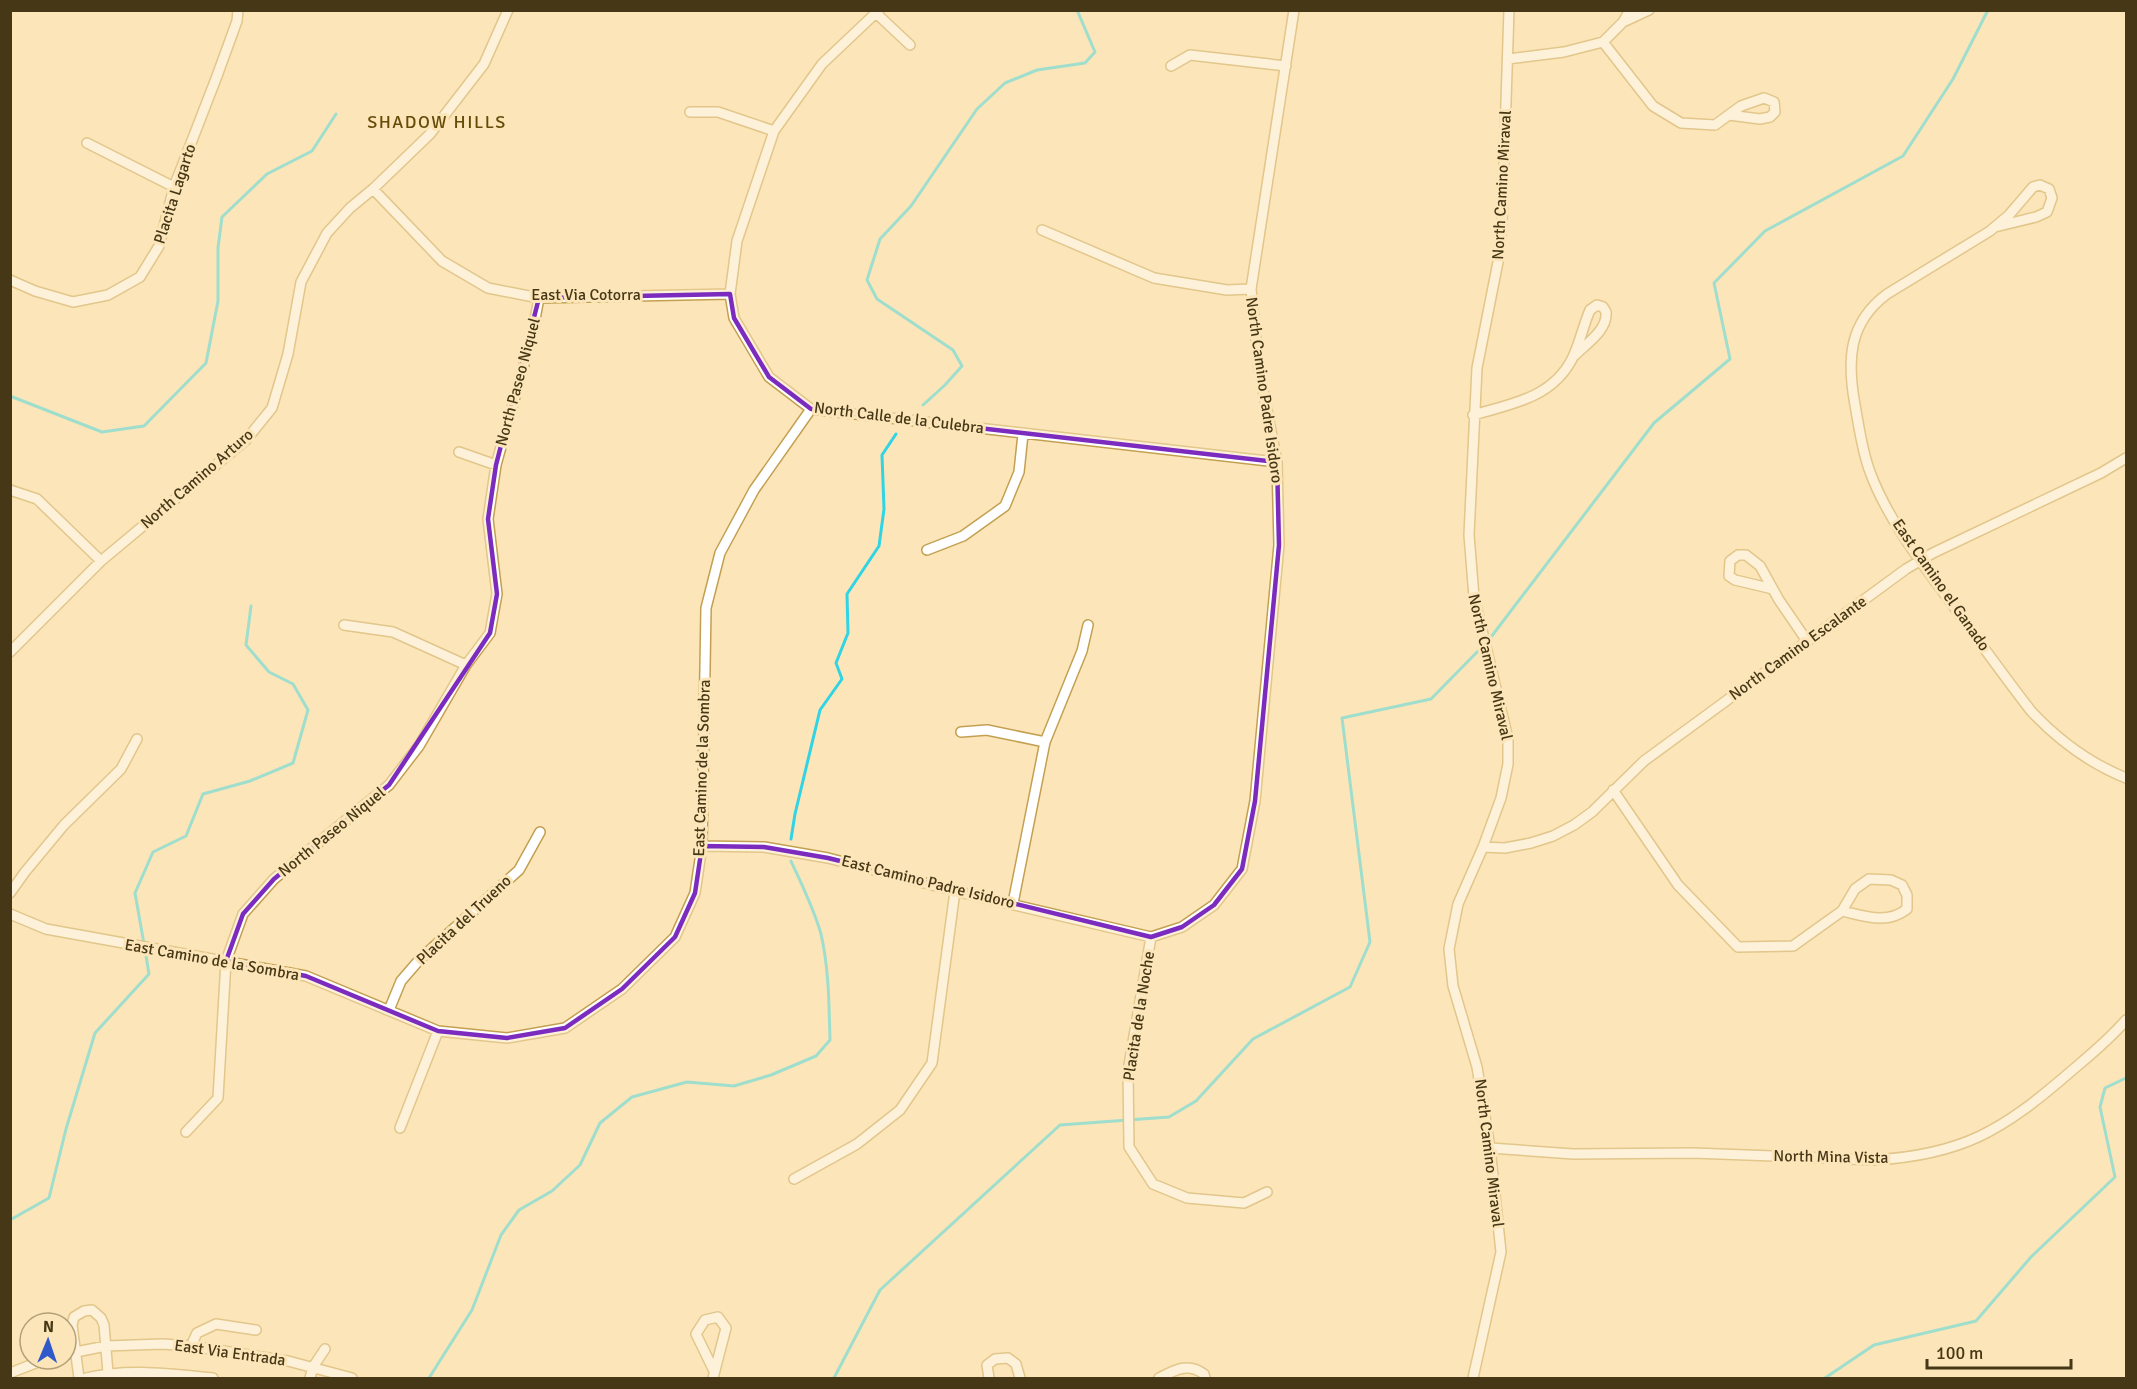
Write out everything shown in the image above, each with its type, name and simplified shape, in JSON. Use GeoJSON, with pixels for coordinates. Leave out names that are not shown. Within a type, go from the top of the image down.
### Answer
{"type":"FeatureCollection","features":[{"type":"Feature","properties":{"kind":"street","name":"Placita Lagarto"},"geometry":{"type":"LineString","coordinates":[[10,279],[35,291],[73,302],[108,295],[140,277],[159,246],[174,187],[220,69],[237,21],[238,10]]}},
{"type":"Feature","properties":{"kind":"street","name":"North Camino Arturo"},"geometry":{"type":"LineString","coordinates":[[10,652],[101,561],[246,440],[272,408],[288,354],[301,282],[327,233],[350,208],[374,189],[430,134],[484,64],[508,10]]}},
{"type":"Feature","properties":{"kind":"street","name":"North Camino Padre Isidoro"},"geometry":{"type":"LineString","coordinates":[[1151,937],[1182,927],[1214,905],[1242,869],[1255,801],[1279,545],[1277,462],[1258,369],[1251,289],[1294,10]]}},
{"type":"Feature","properties":{"kind":"street","name":"North Camino Miraval"},"geometry":{"type":"LineString","coordinates":[[1473,1378],[1501,1252],[1490,1148],[1477,1067],[1453,986],[1449,961],[1450,936],[1458,904],[1483,848],[1501,798],[1508,751],[1505,726],[1479,621],[1471,578],[1470,535],[1473,415],[1480,345],[1500,243],[1509,10]]}},
{"type":"Feature","properties":{"kind":"street"},"geometry":{"type":"LineString","coordinates":[[1508,59],[1563,52],[1603,42],[1623,22],[1630,10]]}},
{"type":"Feature","properties":{"kind":"street"},"geometry":{"type":"LineString","coordinates":[[1623,22],[1649,10]]}},
{"type":"Feature","properties":{"kind":"street","name":"North Calle de la Culebra"},"geometry":{"type":"LineString","coordinates":[[910,45],[878,13],[822,64],[774,131],[737,241],[730,294],[734,318],[769,377],[811,409],[1277,462]]}},
{"type":"Feature","properties":{"kind":"street"},"geometry":{"type":"LineString","coordinates":[[1603,42],[1653,106],[1682,123],[1715,125],[1729,115]]}},
{"type":"Feature","properties":{"kind":"street"},"geometry":{"type":"LineString","coordinates":[[1171,66],[1190,55],[1286,66]]}},
{"type":"Feature","properties":{"kind":"street"},"geometry":{"type":"LineString","coordinates":[[690,112],[718,112],[774,131]]}},
{"type":"Feature","properties":{"kind":"street"},"geometry":{"type":"LineString","coordinates":[[87,143],[174,187]]}},
{"type":"Feature","properties":{"kind":"street","name":"East Camino el Ganado"},"geometry":{"type":"LineString","coordinates":[[1995,227],[2047,212],[2052,198],[2049,189],[2040,185],[2032,187],[2018,206],[1995,227],[1878,301],[1864,316],[1855,335],[1851,357],[1851,378],[1866,460],[1872,478],[1920,560],[2026,705],[2060,740],[2084,757],[2127,778]]}},
{"type":"Feature","properties":{"kind":"street","name":"East Via Cotorra"},"geometry":{"type":"LineString","coordinates":[[374,189],[442,261],[488,288],[538,297],[730,294]]}},
{"type":"Feature","properties":{"kind":"street"},"geometry":{"type":"LineString","coordinates":[[1042,230],[1154,278],[1227,290],[1251,289]]}},
{"type":"Feature","properties":{"kind":"street","name":"North Paseo Niquel"},"geometry":{"type":"LineString","coordinates":[[186,1132],[218,1098],[226,961],[243,914],[274,879],[389,785],[419,746],[466,665],[490,633],[497,594],[488,519],[496,465],[532,335],[538,297]]}},
{"type":"Feature","properties":{"kind":"street"},"geometry":{"type":"LineString","coordinates":[[1473,415],[1530,399],[1543,392],[1561,376],[1574,356],[1605,322],[1607,315],[1603,307],[1594,306],[1590,310],[1574,356]]}},
{"type":"Feature","properties":{"kind":"street","name":"East Camino de la Sombra"},"geometry":{"type":"LineString","coordinates":[[10,915],[46,930],[306,976],[438,1031],[507,1038],[565,1028],[622,989],[675,937],[694,893],[702,846],[706,608],[720,554],[732,530],[754,490],[811,409]]}},
{"type":"Feature","properties":{"kind":"street"},"geometry":{"type":"LineString","coordinates":[[927,550],[963,536],[1005,506],[1019,472],[1023,434]]}},
{"type":"Feature","properties":{"kind":"street","name":"North Paseo Niquel"},"geometry":{"type":"LineString","coordinates":[[459,452],[496,465]]}},
{"type":"Feature","properties":{"kind":"street","name":"North Camino Escalante"},"geometry":{"type":"LineString","coordinates":[[1483,848],[1519,846],[1543,840],[1584,819],[1644,761],[1920,560],[2089,479],[2127,458]]}},
{"type":"Feature","properties":{"kind":"street"},"geometry":{"type":"LineString","coordinates":[[10,490],[37,499],[101,561]]}},
{"type":"Feature","properties":{"kind":"street"},"geometry":{"type":"LineString","coordinates":[[1773,589],[1736,580],[1729,576],[1730,561],[1738,555],[1746,555],[1760,566],[1807,641]]}},
{"type":"Feature","properties":{"kind":"street"},"geometry":{"type":"LineString","coordinates":[[344,625],[393,632],[466,665]]}},
{"type":"Feature","properties":{"kind":"street"},"geometry":{"type":"LineString","coordinates":[[1013,903],[1045,742],[1082,651],[1088,625]]}},
{"type":"Feature","properties":{"kind":"street"},"geometry":{"type":"LineString","coordinates":[[961,732],[987,730],[1045,742]]}},
{"type":"Feature","properties":{"kind":"street"},"geometry":{"type":"LineString","coordinates":[[10,893],[64,825],[121,769],[137,739]]}},
{"type":"Feature","properties":{"kind":"street"},"geometry":{"type":"LineString","coordinates":[[1613,790],[1678,885],[1738,947],[1793,946],[1842,910],[1855,889],[1869,879],[1890,880],[1902,885],[1907,895],[1907,909],[1898,917],[1881,919],[1842,910]]}},
{"type":"Feature","properties":{"kind":"street","name":"Placita del Trueno"},"geometry":{"type":"LineString","coordinates":[[389,1010],[400,981],[420,959],[519,870],[540,832]]}},
{"type":"Feature","properties":{"kind":"street","name":"East Camino Padre Isidoro"},"geometry":{"type":"LineString","coordinates":[[702,846],[764,847],[828,858],[955,891],[1151,937]]}},
{"type":"Feature","properties":{"kind":"street"},"geometry":{"type":"LineString","coordinates":[[794,1179],[857,1144],[900,1110],[932,1063],[955,891]]}},
{"type":"Feature","properties":{"kind":"street","name":"Placita de la Noche"},"geometry":{"type":"LineString","coordinates":[[1151,937],[1128,1071],[1129,1147],[1153,1184],[1187,1198],[1244,1203],[1267,1192]]}},
{"type":"Feature","properties":{"kind":"street","name":"North Mina Vista"},"geometry":{"type":"LineString","coordinates":[[1490,1148],[1590,1155],[1693,1153],[1874,1160],[1919,1155],[1956,1147],[1996,1129],[2058,1083],[2127,1020]]}},
{"type":"Feature","properties":{"kind":"street"},"geometry":{"type":"LineString","coordinates":[[400,1128],[438,1031]]}},
{"type":"Feature","properties":{"kind":"street"},"geometry":{"type":"LineString","coordinates":[[78,1315],[92,1310],[102,1318],[108,1373]]}},
{"type":"Feature","properties":{"kind":"street"},"geometry":{"type":"LineString","coordinates":[[718,1317],[726,1328],[713,1375],[696,1334],[705,1320],[718,1317]]}},
{"type":"Feature","properties":{"kind":"street"},"geometry":{"type":"LineString","coordinates":[[191,1346],[197,1333],[216,1324],[256,1330]]}},
{"type":"Feature","properties":{"kind":"street","name":"East Via Entrada"},"geometry":{"type":"LineString","coordinates":[[78,1351],[106,1346],[162,1344],[191,1346],[288,1361],[352,1378]]}},
{"type":"Feature","properties":{"kind":"street"},"geometry":{"type":"LineString","coordinates":[[310,1378],[313,1367],[325,1349]]}},
{"type":"Feature","properties":{"kind":"street"},"geometry":{"type":"LineString","coordinates":[[988,1378],[987,1365],[994,1359],[1008,1358],[1016,1365],[1020,1378]]}},
{"type":"Feature","properties":{"kind":"street"},"geometry":{"type":"LineString","coordinates":[[1159,1378],[1181,1368],[1196,1367],[1205,1378]]}},
{"type":"Feature","properties":{"kind":"street","name":"East Via Entrada"},"geometry":{"type":"LineString","coordinates":[[86,1378],[108,1373],[213,1378]]}},
{"type":"Feature","properties":{"kind":"highlighted area"},"geometry":{"type":"Polygon","coordinates":[[[730,294],[734,318],[769,377],[811,409],[1277,462],[1279,545],[1255,801],[1242,869],[1214,905],[1182,927],[1151,937],[828,858],[764,847],[702,846],[695,893],[675,937],[622,989],[565,1028],[507,1038],[438,1031],[306,976],[226,961],[243,914],[274,879],[389,785],[490,633],[497,594],[488,519],[496,465],[539,298],[730,294]]]}},
{"type":"Feature","properties":{"kind":"waterway"},"geometry":{"type":"LineString","coordinates":[[923,405],[962,366],[953,350],[877,299],[867,280],[880,239],[911,206],[977,109],[1005,83],[1037,70],[1085,63],[1095,52],[1077,10]]}},
{"type":"Feature","properties":{"kind":"waterway"},"geometry":{"type":"LineString","coordinates":[[1488,641],[1654,423],[1730,359],[1714,283],[1765,231],[1903,156],[1953,79],[1988,10]]}},
{"type":"Feature","properties":{"kind":"waterway"},"geometry":{"type":"LineString","coordinates":[[10,396],[102,432],[144,426],[206,363],[218,301],[218,248],[222,217],[267,174],[312,151],[336,114]]}},
{"type":"Feature","properties":{"kind":"waterway"},"geometry":{"type":"LineString","coordinates":[[791,839],[820,710],[842,679],[836,663],[848,633],[847,594],[879,546],[884,509],[882,455],[896,434]]}},
{"type":"Feature","properties":{"kind":"waterway"},"geometry":{"type":"LineString","coordinates":[[144,944],[135,893],[153,852],[186,836],[203,794],[250,781],[293,763],[308,710],[293,684],[269,672],[246,645],[251,606]]}},
{"type":"Feature","properties":{"kind":"waterway"},"geometry":{"type":"LineString","coordinates":[[834,1378],[880,1290],[1060,1125],[1169,1117],[1196,1101],[1253,1039],[1350,987],[1370,942],[1342,718],[1431,699],[1483,646]]}},
{"type":"Feature","properties":{"kind":"waterway"},"geometry":{"type":"LineString","coordinates":[[429,1378],[472,1310],[501,1235],[519,1210],[552,1191],[580,1165],[600,1123],[632,1097],[687,1082],[734,1086],[771,1075],[816,1056],[830,1040],[824,947],[811,906],[791,861]]}},
{"type":"Feature","properties":{"kind":"waterway"},"geometry":{"type":"LineString","coordinates":[[10,1220],[49,1198],[66,1129],[95,1033],[149,974],[145,950]]}},
{"type":"Feature","properties":{"kind":"waterway"},"geometry":{"type":"LineString","coordinates":[[1825,1378],[1874,1345],[1976,1321],[2031,1257],[2115,1177],[2100,1107],[2105,1088],[2126,1078]]}},
{"type":"Feature","properties":{"kind":"district","name":"SHADOW HILLS"},"geometry":{"type":"Point","coordinates":[437,122]}}]}
